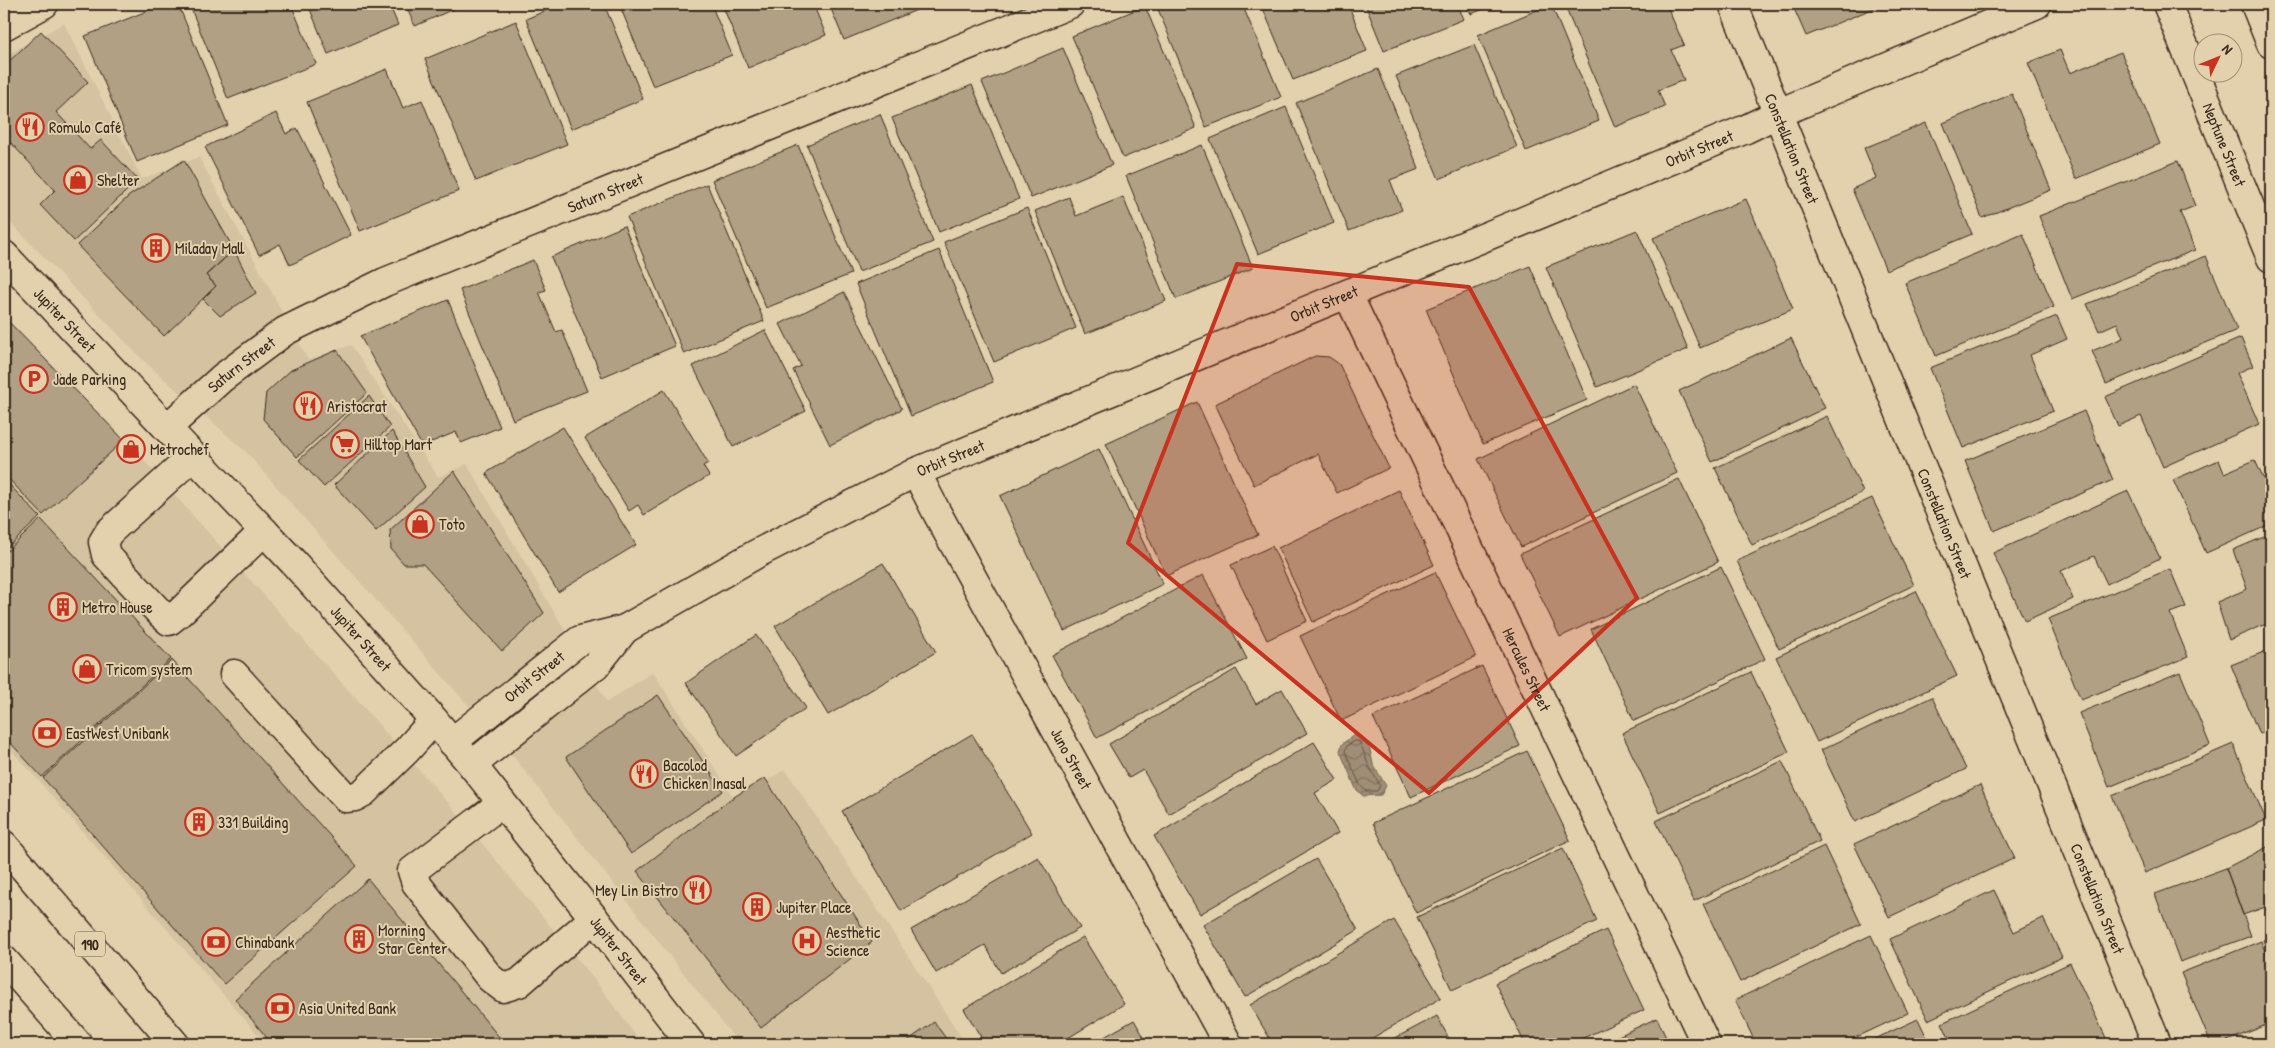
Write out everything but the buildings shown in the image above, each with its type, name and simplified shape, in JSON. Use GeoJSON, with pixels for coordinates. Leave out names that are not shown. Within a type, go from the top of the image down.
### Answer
{"type":"FeatureCollection","features":[{"type":"Feature","properties":{"kind":"street"},"geometry":{"type":"LineString","coordinates":[[4,26],[44,4]]}},
{"type":"Feature","properties":{"kind":"street","name":"Saturn Street"},"geometry":{"type":"LineString","coordinates":[[167,428],[222,378],[285,331],[386,282],[1070,4]]}},
{"type":"Feature","properties":{"kind":"street","name":"Constellation Street"},"geometry":{"type":"LineString","coordinates":[[1732,4],[1779,114],[2158,1044]]}},
{"type":"Feature","properties":{"kind":"street","name":"Orbit Street"},"geometry":{"type":"LineString","coordinates":[[452,742],[580,640],[625,629],[758,553],[916,472],[1746,129],[2037,4]]}},
{"type":"Feature","properties":{"kind":"street","name":"Neptune Street"},"geometry":{"type":"LineString","coordinates":[[2167,4],[2271,258]]}},
{"type":"Feature","properties":{"kind":"street"},"geometry":{"type":"LineString","coordinates":[[2255,4],[2271,44]]}},
{"type":"Feature","properties":{"kind":"street","name":"Jupiter Street"},"geometry":{"type":"LineString","coordinates":[[4,255],[192,457],[264,531],[434,720],[594,918],[691,1044]]}},
{"type":"Feature","properties":{"kind":"street","name":"Hercules Street"},"geometry":{"type":"LineString","coordinates":[[1348,295],[1706,1044]]}},
{"type":"Feature","properties":{"kind":"street"},"geometry":{"type":"LineString","coordinates":[[192,457],[108,532],[102,542],[106,555],[161,614],[169,621],[178,614],[264,531]]}},
{"type":"Feature","properties":{"kind":"street","name":"Juno Street"},"geometry":{"type":"LineString","coordinates":[[916,472],[941,521],[1228,1044]]}},
{"type":"Feature","properties":{"kind":"street","name":"Orbit Street"},"geometry":{"type":"LineString","coordinates":[[472,765],[541,707],[597,664],[625,629]]}},
{"type":"Feature","properties":{"kind":"street"},"geometry":{"type":"LineString","coordinates":[[234,674],[346,798],[355,797],[364,792],[407,750],[434,720]]}},
{"type":"Feature","properties":{"kind":"street"},"geometry":{"type":"LineString","coordinates":[[502,803],[412,871],[416,883],[490,978],[503,988],[519,983],[594,918]]}},
{"type":"Feature","properties":{"kind":"street","name":"190"},"geometry":{"type":"LineString","coordinates":[[4,845],[175,1044]]}},
{"type":"Feature","properties":{"kind":"street"},"geometry":{"type":"LineString","coordinates":[[4,960],[78,1044]]}},
{"type":"Feature","properties":{"kind":"highlighted area"},"geometry":{"type":"Polygon","coordinates":[[[1237,264],[1469,287],[1637,598],[1429,793],[1128,543],[1237,264]]]}},
{"type":"Feature","properties":{"kind":"shaded area"},"geometry":{"type":"Polygon","coordinates":[[[64,23],[142,179],[199,157],[308,360],[351,345],[438,477],[467,464],[607,702],[653,672],[736,801],[785,769],[966,1044],[739,1044],[517,761],[246,452],[142,359],[4,216],[4,56],[64,23]]]}},
{"type":"Feature","properties":{"kind":"shaded area"},"geometry":{"type":"Polygon","coordinates":[[[4,316],[134,449],[453,808],[594,979],[642,1044],[266,1044],[4,743],[4,316]]]}},
{"type":"Feature","properties":{"kind":"water"},"geometry":{"type":"Polygon","coordinates":[[[1354,735],[1361,736],[1370,750],[1373,764],[1386,786],[1381,795],[1363,796],[1356,789],[1340,751],[1342,744],[1354,735]]]}},
{"type":"Feature","properties":{"kind":"place","name":"Romulo Café"},"geometry":{"type":"Point","coordinates":[30,127]}},
{"type":"Feature","properties":{"kind":"place","name":"Shelter"},"geometry":{"type":"Point","coordinates":[78,180]}},
{"type":"Feature","properties":{"kind":"place","name":"Miladay Mall"},"geometry":{"type":"Point","coordinates":[156,248]}},
{"type":"Feature","properties":{"kind":"place","name":"Jade Parking"},"geometry":{"type":"Point","coordinates":[34,379]}},
{"type":"Feature","properties":{"kind":"place","name":"Aristocrat"},"geometry":{"type":"Point","coordinates":[308,406]}},
{"type":"Feature","properties":{"kind":"place","name":"Hilltop Mart"},"geometry":{"type":"Point","coordinates":[345,444]}},
{"type":"Feature","properties":{"kind":"place","name":"Metrochef"},"geometry":{"type":"Point","coordinates":[131,449]}},
{"type":"Feature","properties":{"kind":"place","name":"Toto"},"geometry":{"type":"Point","coordinates":[420,524]}},
{"type":"Feature","properties":{"kind":"place","name":"Metro House"},"geometry":{"type":"Point","coordinates":[63,607]}},
{"type":"Feature","properties":{"kind":"place","name":"Tricom system"},"geometry":{"type":"Point","coordinates":[87,669]}},
{"type":"Feature","properties":{"kind":"place","name":"EastWest Unibank"},"geometry":{"type":"Point","coordinates":[47,733]}},
{"type":"Feature","properties":{"kind":"place","name":"Bacolod Chicken Inasal"},"geometry":{"type":"Point","coordinates":[644,774]}},
{"type":"Feature","properties":{"kind":"place","name":"331 Building"},"geometry":{"type":"Point","coordinates":[199,822]}},
{"type":"Feature","properties":{"kind":"place","name":"Mey Lin Bistro"},"geometry":{"type":"Point","coordinates":[697,890]}},
{"type":"Feature","properties":{"kind":"place","name":"Jupiter Place"},"geometry":{"type":"Point","coordinates":[757,907]}},
{"type":"Feature","properties":{"kind":"place","name":"Morning Star Center"},"geometry":{"type":"Point","coordinates":[359,939]}},
{"type":"Feature","properties":{"kind":"place","name":"Aesthetic Science"},"geometry":{"type":"Point","coordinates":[807,941]}},
{"type":"Feature","properties":{"kind":"place","name":"Chinabank"},"geometry":{"type":"Point","coordinates":[216,942]}},
{"type":"Feature","properties":{"kind":"place","name":"Asia United Bank"},"geometry":{"type":"Point","coordinates":[280,1008]}}]}
